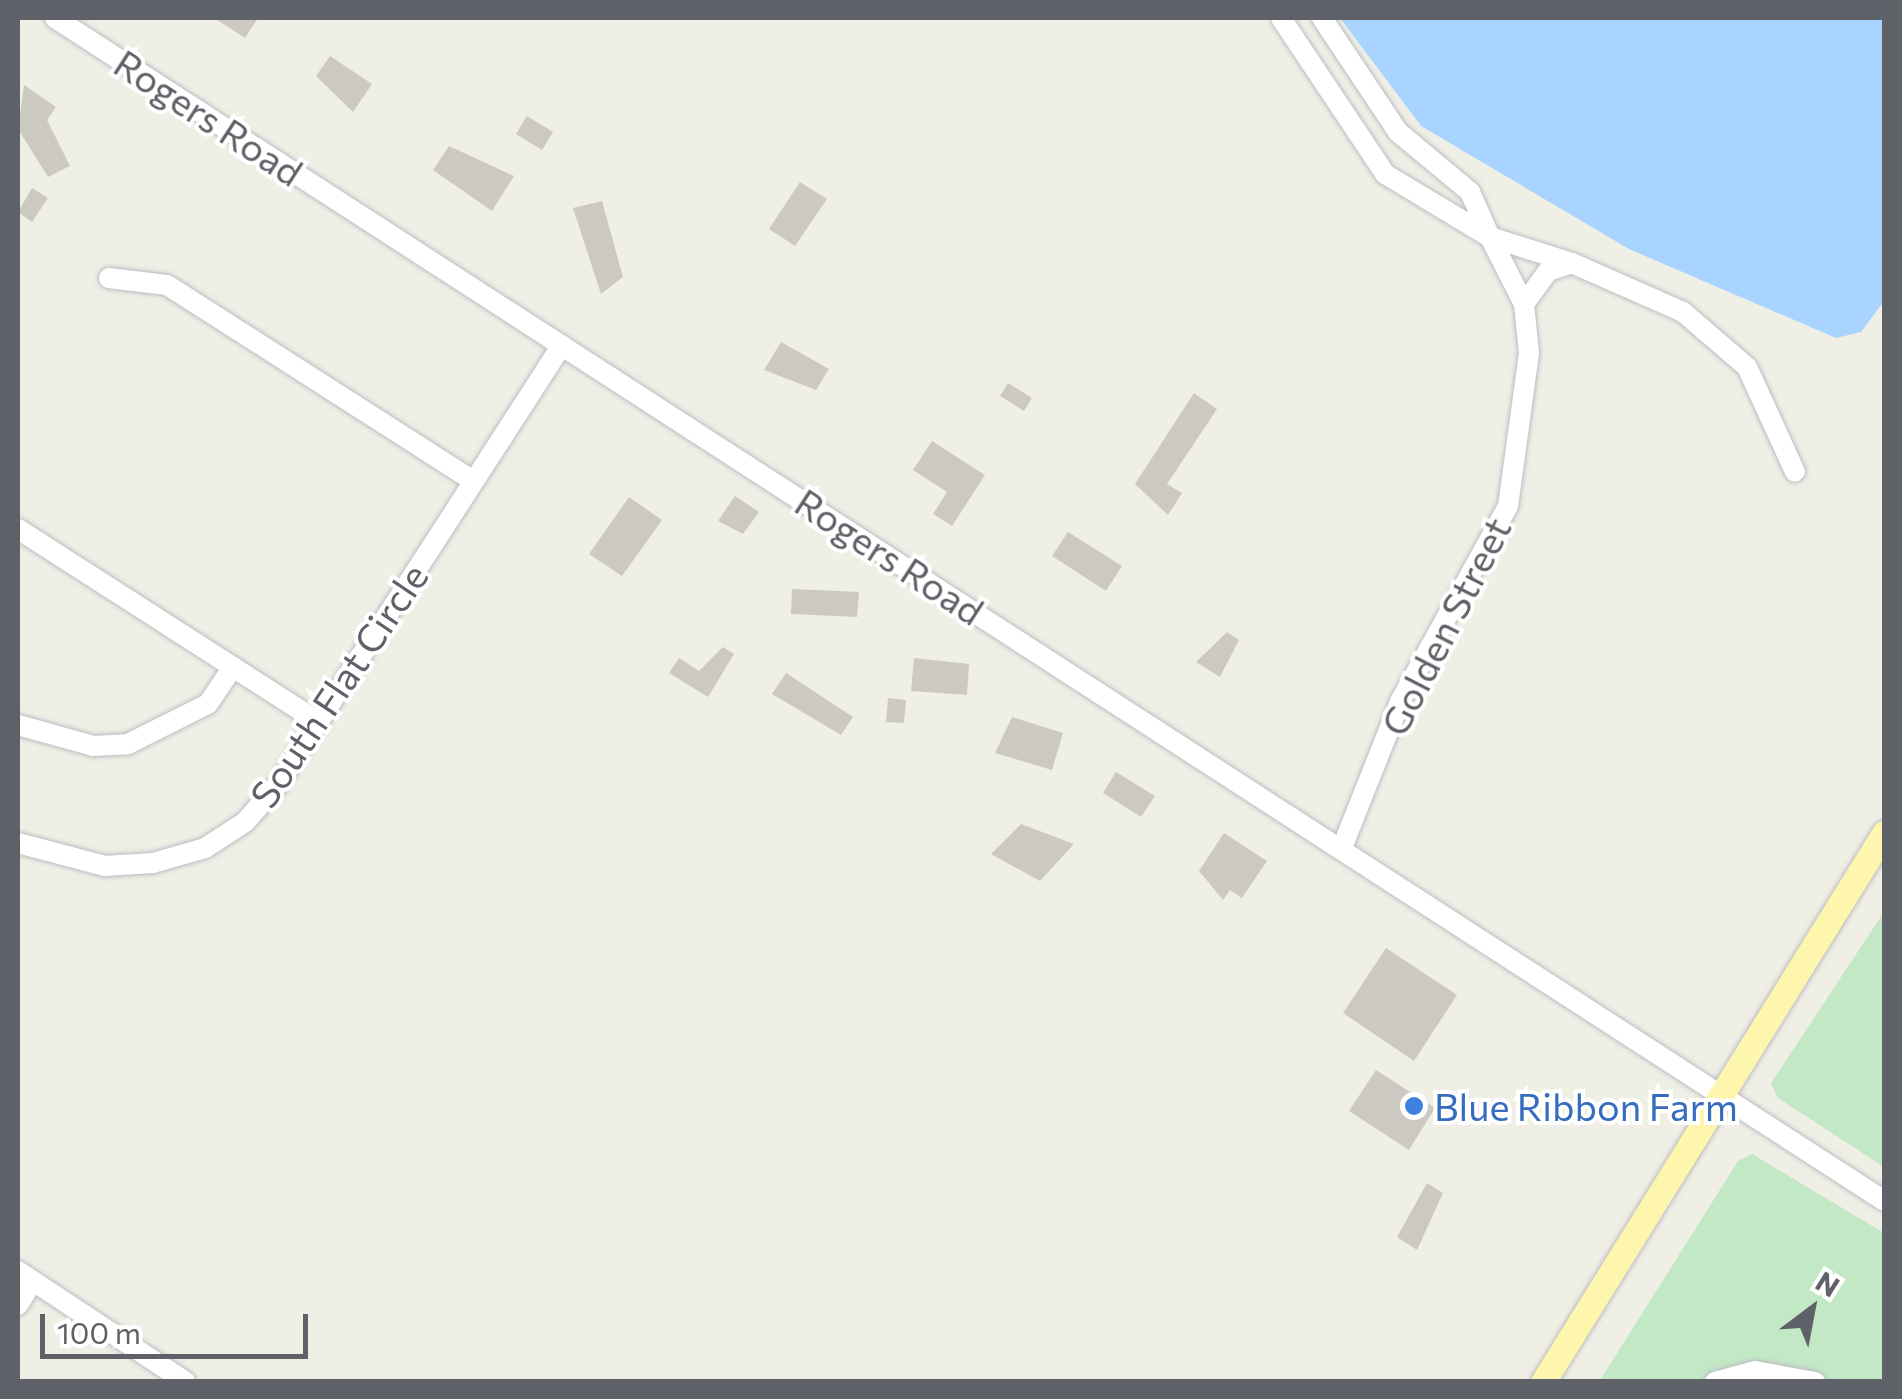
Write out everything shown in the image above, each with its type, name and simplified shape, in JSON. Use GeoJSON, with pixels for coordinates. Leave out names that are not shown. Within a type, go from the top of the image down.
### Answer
{"type":"FeatureCollection","features":[{"type":"Feature","properties":{"kind":"main road"},"geometry":{"type":"LineString","coordinates":[[1544,1382],[1884,833]]}},
{"type":"Feature","properties":{"kind":"street","name":"Rogers Road"},"geometry":{"type":"LineString","coordinates":[[55,18],[1884,1201]]}},
{"type":"Feature","properties":{"kind":"street"},"geometry":{"type":"LineString","coordinates":[[1282,18],[1386,174],[1490,237],[1572,263],[1655,296],[1728,345],[1753,377],[1795,472]]}},
{"type":"Feature","properties":{"kind":"street","name":"Golden Street"},"geometry":{"type":"LineString","coordinates":[[1322,18],[1398,132],[1464,184],[1524,304],[1530,394],[1508,506],[1400,702],[1342,848]]}},
{"type":"Feature","properties":{"kind":"street"},"geometry":{"type":"LineString","coordinates":[[1524,304],[1548,271],[1572,263]]}},
{"type":"Feature","properties":{"kind":"street"},"geometry":{"type":"LineString","coordinates":[[109,278],[167,285],[474,481]]}},
{"type":"Feature","properties":{"kind":"street","name":"South Flat Circle"},"geometry":{"type":"LineString","coordinates":[[18,843],[105,866],[205,848],[277,786],[562,345]]}},
{"type":"Feature","properties":{"kind":"street"},"geometry":{"type":"LineString","coordinates":[[18,529],[319,722]]}},
{"type":"Feature","properties":{"kind":"street"},"geometry":{"type":"LineString","coordinates":[[18,725],[93,746],[128,744],[208,704],[232,667]]}},
{"type":"Feature","properties":{"kind":"street"},"geometry":{"type":"LineString","coordinates":[[18,1305],[25,1276],[186,1382]]}},
{"type":"Feature","properties":{"kind":"street"},"geometry":{"type":"LineString","coordinates":[[1728,1380],[1798,1373],[1815,1382]]}},
{"type":"Feature","properties":{"kind":"green space"},"geometry":{"type":"Polygon","coordinates":[[[1884,912],[1884,1167],[1778,1098],[1771,1083],[1884,912]]]}},
{"type":"Feature","properties":{"kind":"green space"},"geometry":{"type":"Polygon","coordinates":[[[1752,1154],[1884,1233],[1884,1381],[1599,1382],[1738,1161],[1752,1154]]]}},
{"type":"Feature","properties":{"kind":"water"},"geometry":{"type":"Polygon","coordinates":[[[1340,18],[1884,18],[1884,301],[1861,332],[1836,338],[1629,249],[1421,126],[1340,18]]]}},
{"type":"Feature","properties":{"kind":"building"},"geometry":{"type":"Polygon","coordinates":[[[214,18],[258,18],[245,38],[214,18]]]}},
{"type":"Feature","properties":{"kind":"building"},"geometry":{"type":"Polygon","coordinates":[[[330,56],[372,84],[353,112],[316,76],[330,56]]]}},
{"type":"Feature","properties":{"kind":"building"},"geometry":{"type":"Polygon","coordinates":[[[24,85],[56,107],[47,120],[70,166],[48,177],[18,129],[24,85]]]}},
{"type":"Feature","properties":{"kind":"building"},"geometry":{"type":"Polygon","coordinates":[[[527,116],[553,132],[542,150],[516,134],[527,116]]]}},
{"type":"Feature","properties":{"kind":"building"},"geometry":{"type":"Polygon","coordinates":[[[449,146],[514,176],[492,211],[433,170],[449,146]]]}},
{"type":"Feature","properties":{"kind":"building"},"geometry":{"type":"Polygon","coordinates":[[[800,182],[827,199],[795,246],[769,229],[800,182]]]}},
{"type":"Feature","properties":{"kind":"building"},"geometry":{"type":"Polygon","coordinates":[[[32,188],[48,198],[32,222],[18,212],[32,188]]]}},
{"type":"Feature","properties":{"kind":"building"},"geometry":{"type":"Polygon","coordinates":[[[602,201],[623,277],[601,294],[573,208],[602,201]]]}},
{"type":"Feature","properties":{"kind":"building"},"geometry":{"type":"Polygon","coordinates":[[[781,342],[829,369],[816,390],[764,370],[781,342]]]}},
{"type":"Feature","properties":{"kind":"building"},"geometry":{"type":"Polygon","coordinates":[[[1008,383],[1032,398],[1024,411],[1000,396],[1008,383]]]}},
{"type":"Feature","properties":{"kind":"building"},"geometry":{"type":"Polygon","coordinates":[[[1194,393],[1217,409],[1167,484],[1182,493],[1168,515],[1135,484],[1194,393]]]}},
{"type":"Feature","properties":{"kind":"building"},"geometry":{"type":"Polygon","coordinates":[[[932,441],[985,475],[952,526],[933,514],[947,492],[913,470],[932,441]]]}},
{"type":"Feature","properties":{"kind":"building"},"geometry":{"type":"Polygon","coordinates":[[[735,496],[759,512],[743,534],[718,521],[735,496]]]}},
{"type":"Feature","properties":{"kind":"building"},"geometry":{"type":"Polygon","coordinates":[[[629,497],[662,520],[622,576],[589,554],[629,497]]]}},
{"type":"Feature","properties":{"kind":"building"},"geometry":{"type":"Polygon","coordinates":[[[1068,532],[1122,566],[1106,591],[1052,556],[1068,532]]]}},
{"type":"Feature","properties":{"kind":"building"},"geometry":{"type":"Polygon","coordinates":[[[792,589],[859,592],[857,617],[791,614],[792,589]]]}},
{"type":"Feature","properties":{"kind":"building"},"geometry":{"type":"Polygon","coordinates":[[[1227,632],[1239,640],[1220,677],[1196,662],[1227,632]]]}},
{"type":"Feature","properties":{"kind":"building"},"geometry":{"type":"Polygon","coordinates":[[[723,647],[734,654],[708,697],[669,673],[679,658],[699,671],[723,647]]]}},
{"type":"Feature","properties":{"kind":"building"},"geometry":{"type":"Polygon","coordinates":[[[914,658],[969,664],[967,695],[911,691],[914,658]]]}},
{"type":"Feature","properties":{"kind":"building"},"geometry":{"type":"Polygon","coordinates":[[[786,673],[853,717],[841,735],[772,694],[786,673]]]}},
{"type":"Feature","properties":{"kind":"building"},"geometry":{"type":"Polygon","coordinates":[[[888,698],[906,700],[904,723],[886,722],[888,698]]]}},
{"type":"Feature","properties":{"kind":"building"},"geometry":{"type":"Polygon","coordinates":[[[1012,717],[1063,733],[1052,770],[995,753],[1012,717]]]}},
{"type":"Feature","properties":{"kind":"building"},"geometry":{"type":"Polygon","coordinates":[[[1116,772],[1155,796],[1141,817],[1103,793],[1116,772]]]}},
{"type":"Feature","properties":{"kind":"building"},"geometry":{"type":"Polygon","coordinates":[[[1021,824],[1074,844],[1040,881],[991,854],[1021,824]]]}},
{"type":"Feature","properties":{"kind":"building"},"geometry":{"type":"Polygon","coordinates":[[[1224,833],[1267,861],[1242,898],[1230,890],[1223,900],[1199,871],[1224,833]]]}},
{"type":"Feature","properties":{"kind":"building"},"geometry":{"type":"Polygon","coordinates":[[[1386,948],[1457,995],[1414,1061],[1343,1013],[1386,948]]]}},
{"type":"Feature","properties":{"kind":"building"},"geometry":{"type":"Polygon","coordinates":[[[1376,1070],[1435,1108],[1409,1150],[1349,1111],[1376,1070]]]}},
{"type":"Feature","properties":{"kind":"building"},"geometry":{"type":"Polygon","coordinates":[[[1427,1183],[1443,1193],[1417,1250],[1397,1237],[1427,1183]]]}},
{"type":"Feature","properties":{"kind":"place","name":"Blue Ribbon Farm"},"geometry":{"type":"Point","coordinates":[1414,1106]}}]}
